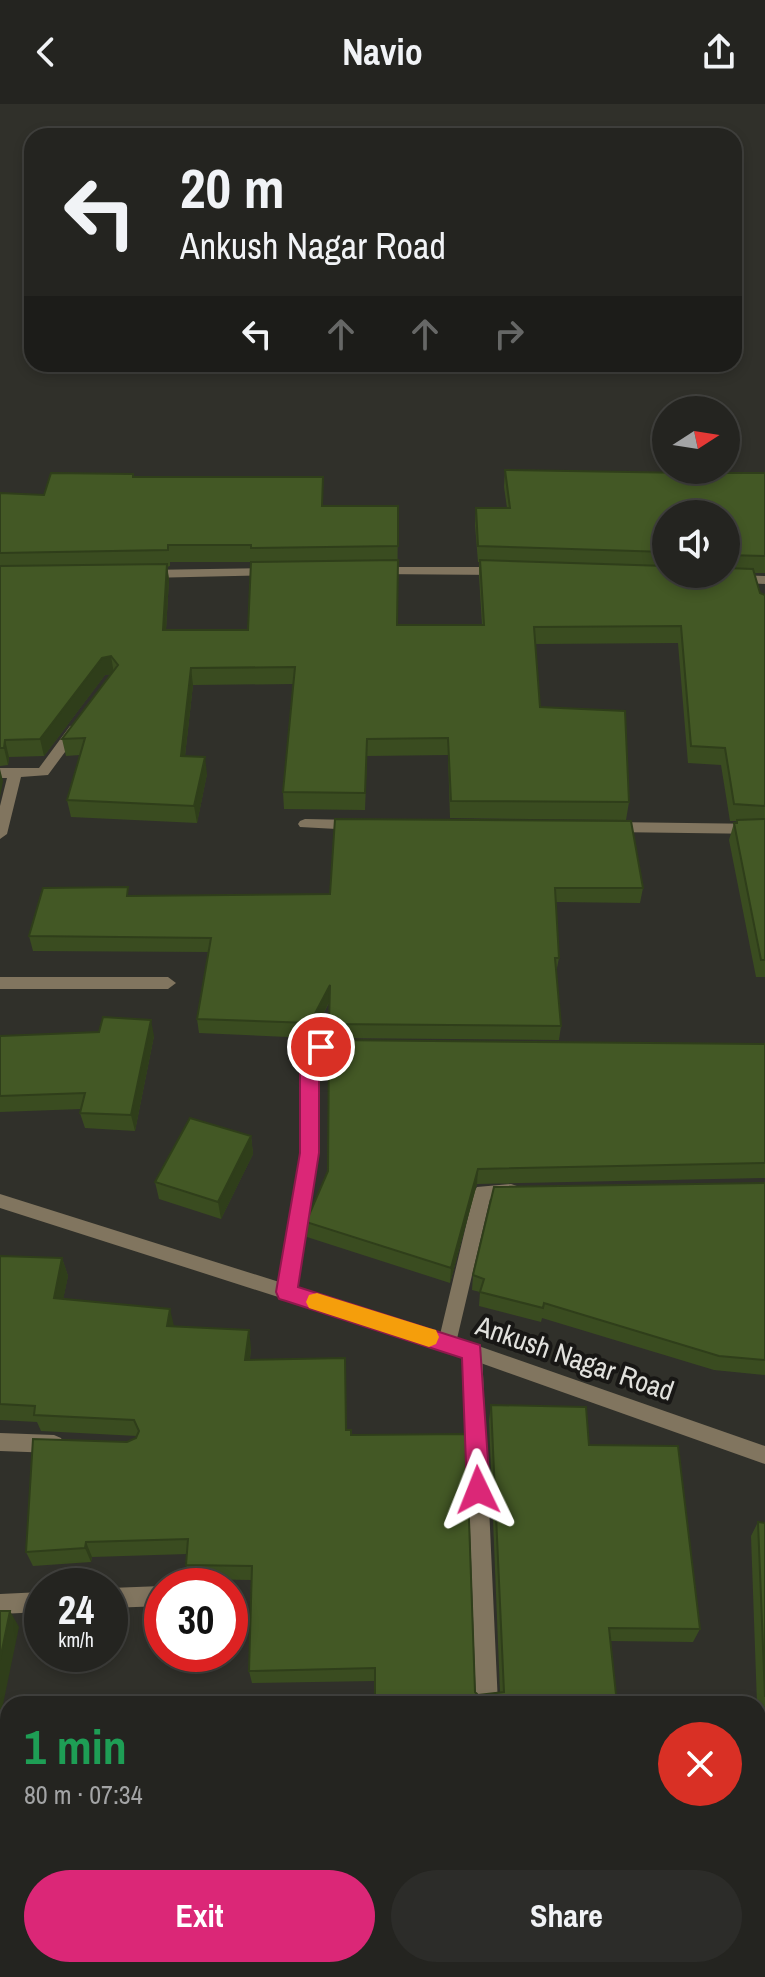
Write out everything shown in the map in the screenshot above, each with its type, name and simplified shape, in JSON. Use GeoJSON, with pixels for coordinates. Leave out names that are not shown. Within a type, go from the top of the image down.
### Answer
{"type":"FeatureCollection","features":[{"type":"Feature","properties":{"kind":"street"},"geometry":{"type":"LineString","coordinates":[[358,571],[512,571]]}},
{"type":"Feature","properties":{"kind":"street"},"geometry":{"type":"LineString","coordinates":[[140,574],[280,572]]}},
{"type":"Feature","properties":{"kind":"street"},"geometry":{"type":"LineString","coordinates":[[740,579],[761,580],[761,594]]}},
{"type":"Feature","properties":{"kind":"street"},"geometry":{"type":"LineString","coordinates":[[0,834],[7,773],[43,772],[86,715]]}},
{"type":"Feature","properties":{"kind":"street"},"geometry":{"type":"LineString","coordinates":[[305,824],[369,825]]}},
{"type":"Feature","properties":{"kind":"street"},"geometry":{"type":"LineString","coordinates":[[591,827],[765,829]]}},
{"type":"Feature","properties":{"kind":"street"},"geometry":{"type":"LineString","coordinates":[[0,983],[168,983]]}},
{"type":"Feature","properties":{"kind":"street"},"geometry":{"type":"LineString","coordinates":[[286,1292],[309,1153],[312,1052],[336,1045],[368,1046]]}},
{"type":"Feature","properties":{"kind":"street"},"geometry":{"type":"LineString","coordinates":[[447,1343],[483,1192],[530,1191]]}},
{"type":"Feature","properties":{"kind":"street","name":"Ankush Nagar Road"},"geometry":{"type":"LineString","coordinates":[[0,1201],[447,1343],[765,1455]]}},
{"type":"Feature","properties":{"kind":"street"},"geometry":{"type":"LineString","coordinates":[[473,1352],[487,1696]]}},
{"type":"Feature","properties":{"kind":"street"},"geometry":{"type":"LineString","coordinates":[[0,1442],[73,1444]]}},
{"type":"Feature","properties":{"kind":"street"},"geometry":{"type":"LineString","coordinates":[[0,1604],[24,1603]]}},
{"type":"Feature","properties":{"kind":"building"},"geometry":{"type":"Polygon","coordinates":[[[505,470],[652,472],[652,484],[740,484],[740,473],[765,473],[765,556],[740,555],[740,500],[652,500],[652,552],[478,546],[476,508],[510,508],[505,470]]]}},
{"type":"Feature","properties":{"kind":"building"},"geometry":{"type":"Polygon","coordinates":[[[51,473],[133,474],[133,477],[323,477],[322,506],[398,506],[398,546],[251,548],[251,545],[168,545],[168,550],[0,553],[0,493],[44,495],[51,473]]]}},
{"type":"Feature","properties":{"kind":"building"},"geometry":{"type":"Polygon","coordinates":[[[398,560],[397,625],[484,625],[480,560],[652,566],[652,588],[740,588],[740,569],[753,569],[760,593],[765,595],[765,806],[734,804],[725,748],[691,746],[681,626],[534,627],[540,707],[625,711],[629,802],[451,801],[448,738],[367,739],[365,793],[283,792],[295,667],[191,668],[181,756],[205,757],[194,806],[67,800],[85,738],[62,739],[118,665],[111,656],[102,658],[40,739],[5,740],[4,748],[0,748],[0,566],[167,564],[163,630],[248,630],[251,562],[398,560]]]}},
{"type":"Feature","properties":{"kind":"building"},"geometry":{"type":"Polygon","coordinates":[[[335,819],[631,821],[643,888],[555,888],[559,958],[555,958],[561,1026],[329,1024],[330,985],[310,1023],[197,1019],[211,938],[29,936],[43,888],[128,887],[127,896],[330,894],[335,819]]]}},
{"type":"Feature","properties":{"kind":"building"},"geometry":{"type":"Polygon","coordinates":[[[765,819],[765,960],[761,960],[734,823],[737,820],[765,819]]]}},
{"type":"Feature","properties":{"kind":"building"},"geometry":{"type":"Polygon","coordinates":[[[103,1017],[151,1020],[131,1115],[80,1113],[85,1093],[0,1096],[0,1036],[99,1032],[103,1017]]]}},
{"type":"Feature","properties":{"kind":"building"},"geometry":{"type":"Polygon","coordinates":[[[329,1040],[765,1044],[765,1163],[478,1169],[451,1268],[306,1222],[328,1171],[329,1040]]]}},
{"type":"Feature","properties":{"kind":"building"},"geometry":{"type":"Polygon","coordinates":[[[190,1118],[251,1136],[218,1202],[155,1182],[190,1118]]]}},
{"type":"Feature","properties":{"kind":"building"},"geometry":{"type":"Polygon","coordinates":[[[765,1183],[765,1360],[719,1356],[544,1303],[543,1308],[480,1292],[484,1279],[473,1275],[494,1187],[765,1183]]]}},
{"type":"Feature","properties":{"kind":"building"},"geometry":{"type":"Polygon","coordinates":[[[0,1256],[62,1258],[54,1298],[170,1309],[167,1326],[249,1330],[245,1360],[345,1358],[346,1430],[351,1430],[351,1435],[466,1434],[475,1692],[478,1695],[504,1692],[491,1405],[586,1407],[589,1445],[678,1446],[700,1629],[609,1628],[616,1696],[375,1696],[375,1668],[249,1671],[252,1566],[186,1565],[188,1539],[86,1542],[85,1548],[26,1552],[33,1439],[127,1442],[136,1438],[139,1431],[134,1420],[34,1415],[35,1406],[0,1404],[0,1256]]]}},
{"type":"Feature","properties":{"kind":"building"},"geometry":{"type":"Polygon","coordinates":[[[758,1522],[765,1523],[765,1696],[758,1522]]]}},
{"type":"Feature","properties":{"kind":"building"},"geometry":{"type":"Polygon","coordinates":[[[0,1611],[10,1611],[0,1660],[0,1611]]]}},
{"type":"Feature","properties":{"kind":"slow traffic"},"geometry":{"type":"LineString","coordinates":[[317,1302],[429,1337]]}},
{"type":"Feature","properties":{"kind":"route"},"geometry":{"type":"LineString","coordinates":[[321,1047],[312,1052],[310,1061],[309,1153],[286,1292],[473,1352],[478,1490]]}}]}
